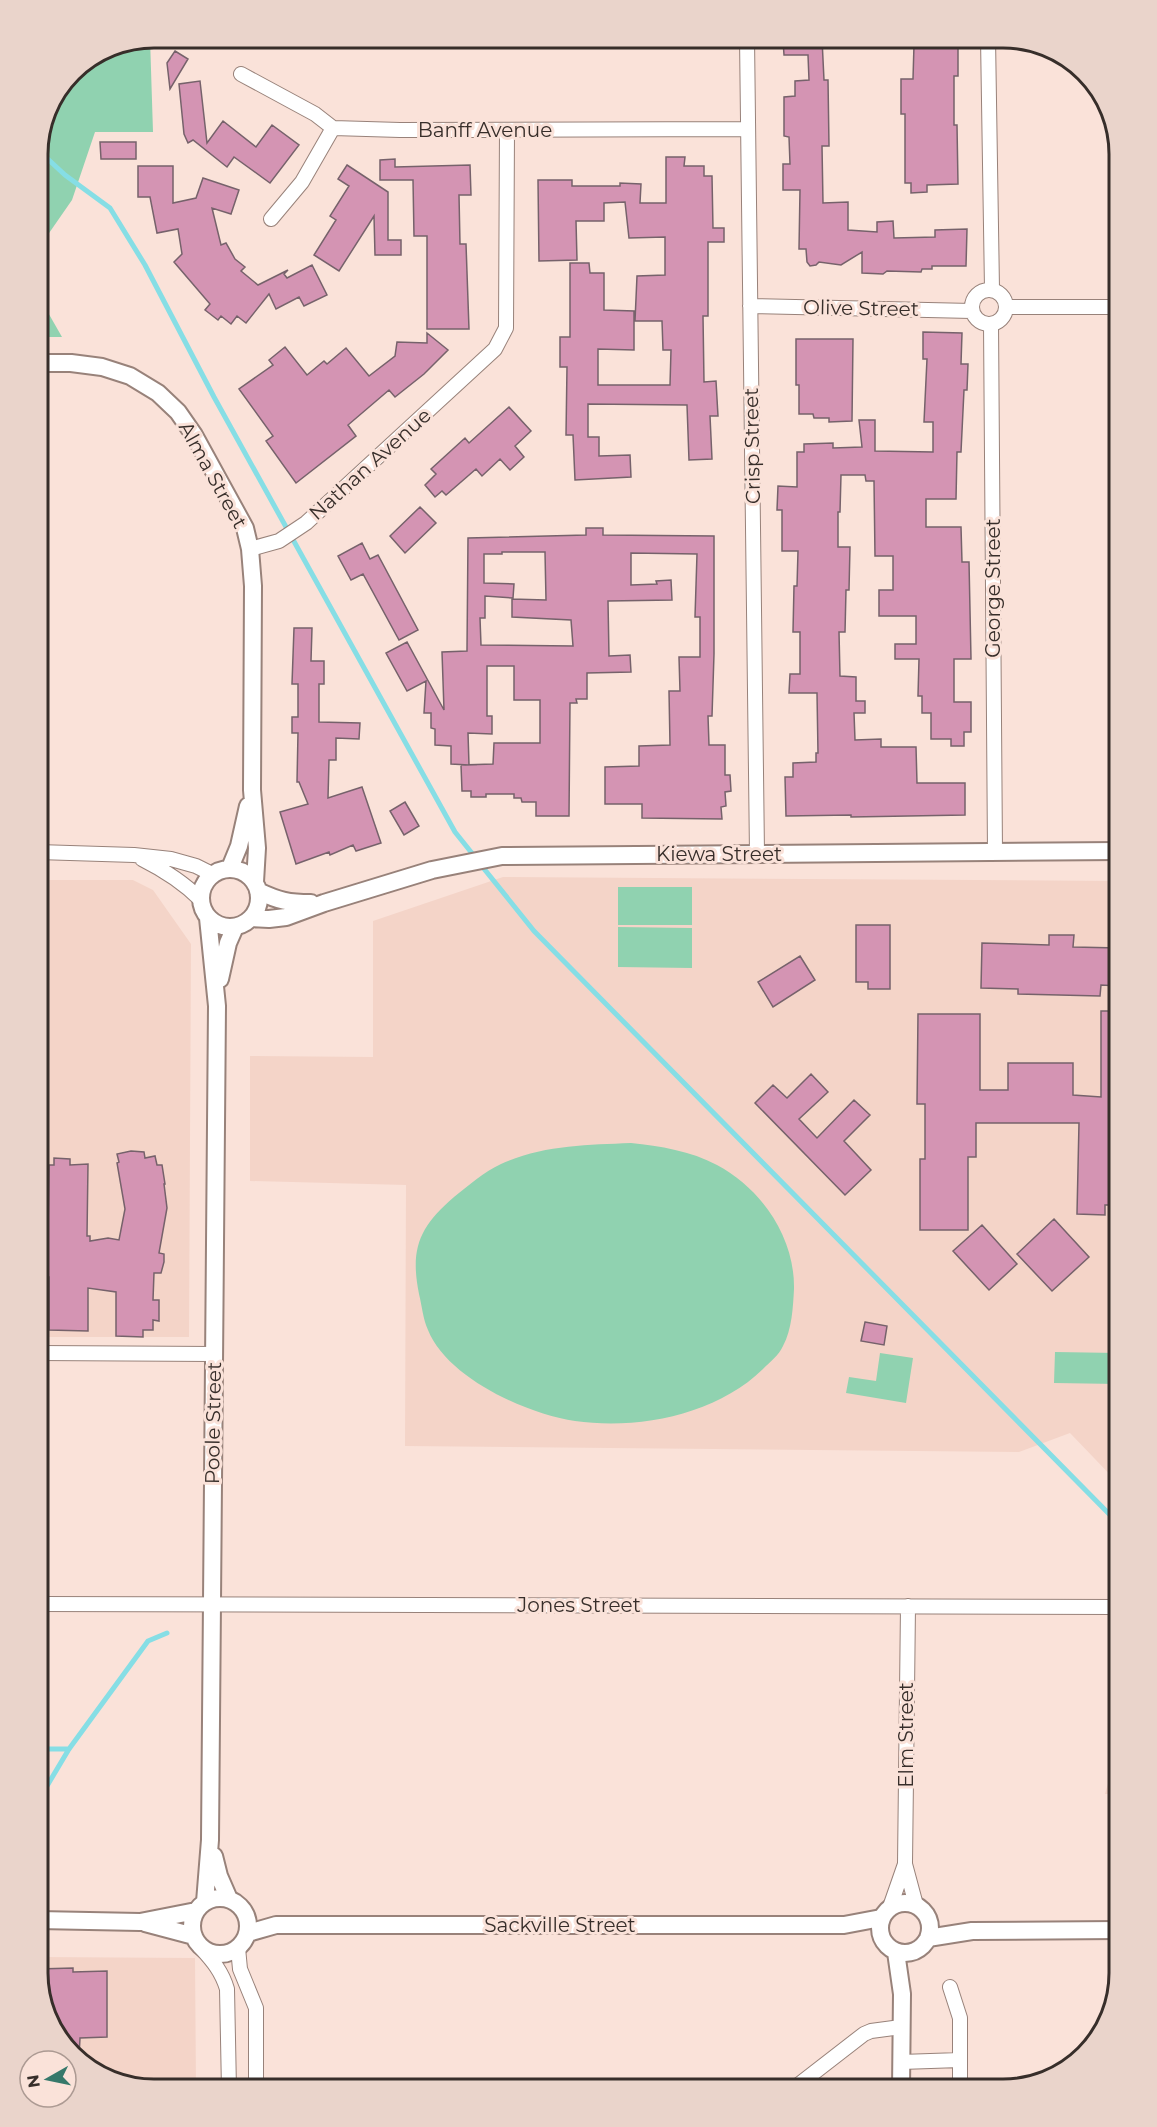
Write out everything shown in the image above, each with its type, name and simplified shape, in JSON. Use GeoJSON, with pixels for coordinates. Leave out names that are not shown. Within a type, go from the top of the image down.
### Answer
{"type":"FeatureCollection","features":[{"type":"Feature","properties":{"kind":"street","name":"Crisp Street"},"geometry":{"type":"LineString","coordinates":[[747,48],[757,854]]}},
{"type":"Feature","properties":{"kind":"street"},"geometry":{"type":"LineString","coordinates":[[988,48],[992,289]]}},
{"type":"Feature","properties":{"kind":"street"},"geometry":{"type":"LineString","coordinates":[[241,74],[315,114],[333,128],[302,182],[271,219]]}},
{"type":"Feature","properties":{"kind":"street","name":"Banff Avenue"},"geometry":{"type":"LineString","coordinates":[[333,128],[748,129]]}},
{"type":"Feature","properties":{"kind":"street","name":"Nathan Avenue"},"geometry":{"type":"LineString","coordinates":[[250,549],[279,541],[302,525],[488,358],[501,338],[506,328],[507,303],[507,130]]}},
{"type":"Feature","properties":{"kind":"street"},"geometry":{"type":"LineString","coordinates":[[992,289],[1001,293],[1007,307],[1004,316],[992,324],[986,324],[977,320],[972,311],[972,305],[976,295],[981,291],[992,289]]}},
{"type":"Feature","properties":{"kind":"street","name":"Olive Street"},"geometry":{"type":"LineString","coordinates":[[750,306],[972,311]]}},
{"type":"Feature","properties":{"kind":"street"},"geometry":{"type":"LineString","coordinates":[[1007,307],[1109,307]]}},
{"type":"Feature","properties":{"kind":"street","name":"George Street"},"geometry":{"type":"LineString","coordinates":[[992,324],[995,852]]}},
{"type":"Feature","properties":{"kind":"street","name":"Alma Street"},"geometry":{"type":"LineString","coordinates":[[48,363],[102,367],[130,376],[158,393],[178,412],[194,435],[245,528],[250,549]]}},
{"type":"Feature","properties":{"kind":"street"},"geometry":{"type":"LineString","coordinates":[[250,549],[253,586],[252,790],[259,901],[257,910],[251,918],[235,927],[216,924],[208,918],[203,909],[202,890],[212,874],[221,870],[230,868],[240,870],[248,875],[257,887]]}},
{"type":"Feature","properties":{"kind":"street"},"geometry":{"type":"LineString","coordinates":[[230,868],[239,846],[252,790]]}},
{"type":"Feature","properties":{"kind":"street","name":"Kiewa Street"},"geometry":{"type":"LineString","coordinates":[[251,918],[269,920],[286,917],[324,903],[455,865],[523,854],[1109,851]]}},
{"type":"Feature","properties":{"kind":"street"},"geometry":{"type":"LineString","coordinates":[[48,852],[134,855],[182,861],[212,874]]}},
{"type":"Feature","properties":{"kind":"street"},"geometry":{"type":"LineString","coordinates":[[134,855],[167,872],[186,885],[201,900]]}},
{"type":"Feature","properties":{"kind":"street","name":"Kiewa Street"},"geometry":{"type":"LineString","coordinates":[[257,887],[277,900],[291,903],[324,903]]}},
{"type":"Feature","properties":{"kind":"street","name":"Poole Street"},"geometry":{"type":"LineString","coordinates":[[200,1906],[210,1840],[217,1006],[208,918]]}},
{"type":"Feature","properties":{"kind":"street","name":"Poole Street"},"geometry":{"type":"LineString","coordinates":[[217,1006],[223,962],[235,927]]}},
{"type":"Feature","properties":{"kind":"street"},"geometry":{"type":"LineString","coordinates":[[48,1353],[214,1354]]}},
{"type":"Feature","properties":{"kind":"street","name":"Jones Street"},"geometry":{"type":"LineString","coordinates":[[48,1604],[1109,1607]]}},
{"type":"Feature","properties":{"kind":"street","name":"Elm Street"},"geometry":{"type":"LineString","coordinates":[[908,1606],[905,1864],[916,1905]]}},
{"type":"Feature","properties":{"kind":"street","name":"Poole Street"},"geometry":{"type":"LineString","coordinates":[[210,1840],[219,1876],[229,1899]]}},
{"type":"Feature","properties":{"kind":"street","name":"Elm Street"},"geometry":{"type":"LineString","coordinates":[[884,1919],[905,1864]]}},
{"type":"Feature","properties":{"kind":"street"},"geometry":{"type":"LineString","coordinates":[[48,1920],[140,1922],[200,1906],[221,1897],[238,1904],[244,1911],[248,1918],[248,1933],[238,1948],[220,1955],[213,1954],[197,1942],[140,1922]]}},
{"type":"Feature","properties":{"kind":"street"},"geometry":{"type":"LineString","coordinates":[[907,1902],[916,1905],[928,1917],[930,1931],[928,1938],[923,1947],[914,1952],[896,1952],[888,1947],[884,1919],[907,1902]]}},
{"type":"Feature","properties":{"kind":"street"},"geometry":{"type":"LineString","coordinates":[[200,1906],[192,1919],[197,1942],[217,1965],[227,1989],[229,2079]]}},
{"type":"Feature","properties":{"kind":"street","name":"Sackville Street"},"geometry":{"type":"LineString","coordinates":[[244,1911],[276,1925]]}},
{"type":"Feature","properties":{"kind":"street"},"geometry":{"type":"LineString","coordinates":[[928,1917],[972,1931]]}},
{"type":"Feature","properties":{"kind":"street","name":"Sackville Street"},"geometry":{"type":"LineString","coordinates":[[248,1933],[276,1925],[844,1925],[884,1919]]}},
{"type":"Feature","properties":{"kind":"street"},"geometry":{"type":"LineString","coordinates":[[928,1938],[972,1931],[1109,1930]]}},
{"type":"Feature","properties":{"kind":"street"},"geometry":{"type":"LineString","coordinates":[[238,1948],[240,1969],[256,2008],[256,2079]]}},
{"type":"Feature","properties":{"kind":"street"},"geometry":{"type":"LineString","coordinates":[[896,1952],[902,1994],[901,2079]]}},
{"type":"Feature","properties":{"kind":"street"},"geometry":{"type":"LineString","coordinates":[[902,1994],[914,1952]]}},
{"type":"Feature","properties":{"kind":"street"},"geometry":{"type":"LineString","coordinates":[[950,1987],[960,2018],[960,2079]]}},
{"type":"Feature","properties":{"kind":"street"},"geometry":{"type":"LineString","coordinates":[[808,2079],[864,2034],[901,2027]]}},
{"type":"Feature","properties":{"kind":"street"},"geometry":{"type":"LineString","coordinates":[[901,2062],[960,2060]]}},
{"type":"Feature","properties":{"kind":"shaded area"},"geometry":{"type":"Polygon","coordinates":[[[503,877],[1109,881],[1109,1474],[1070,1433],[1019,1452],[405,1446],[406,1185],[250,1181],[250,1056],[373,1057],[373,921],[503,877]]]}},
{"type":"Feature","properties":{"kind":"shaded area"},"geometry":{"type":"Polygon","coordinates":[[[48,880],[133,880],[153,890],[191,944],[189,1337],[48,1337],[48,880]]]}},
{"type":"Feature","properties":{"kind":"shaded area"},"geometry":{"type":"Polygon","coordinates":[[[1109,1780],[1109,1794],[1105,1794],[1109,1780]]]}},
{"type":"Feature","properties":{"kind":"shaded area"},"geometry":{"type":"Polygon","coordinates":[[[48,1957],[195,1958],[196,2079],[133,2077],[107,2068],[84,2053],[66,2032],[56,2014],[49,1987],[48,1957]]]}},
{"type":"Feature","properties":{"kind":"green space"},"geometry":{"type":"Polygon","coordinates":[[[150,48],[153,132],[95,132],[72,200],[48,235],[48,147],[56,113],[62,101],[84,74],[101,62],[127,52],[150,48]]]}},
{"type":"Feature","properties":{"kind":"green space"},"geometry":{"type":"Polygon","coordinates":[[[48,312],[62,337],[48,337],[48,312]]]}},
{"type":"Feature","properties":{"kind":"green space"},"geometry":{"type":"Polygon","coordinates":[[[618,887],[692,887],[692,925],[618,925],[618,887]]]}},
{"type":"Feature","properties":{"kind":"green space"},"geometry":{"type":"Polygon","coordinates":[[[618,927],[692,928],[692,968],[618,967],[618,927]]]}},
{"type":"Feature","properties":{"kind":"green space"},"geometry":{"type":"Polygon","coordinates":[[[631,1143],[697,1156],[733,1175],[761,1201],[782,1234],[793,1270],[792,1318],[786,1339],[774,1358],[744,1385],[723,1398],[675,1416],[624,1423],[575,1421],[534,1411],[512,1402],[470,1378],[452,1363],[438,1347],[428,1330],[416,1278],[417,1251],[425,1229],[432,1218],[454,1197],[501,1164],[549,1150],[631,1143]]]}},
{"type":"Feature","properties":{"kind":"green space"},"geometry":{"type":"Polygon","coordinates":[[[1055,1352],[1109,1353],[1109,1384],[1054,1383],[1055,1352]]]}},
{"type":"Feature","properties":{"kind":"green space"},"geometry":{"type":"Polygon","coordinates":[[[880,1353],[913,1358],[906,1403],[846,1393],[849,1377],[876,1381],[880,1353]]]}},
{"type":"Feature","properties":{"kind":"building"},"geometry":{"type":"Polygon","coordinates":[[[784,48],[822,48],[824,80],[828,80],[829,146],[822,146],[823,203],[848,202],[848,230],[877,232],[877,222],[893,221],[894,238],[935,237],[935,230],[967,229],[966,266],[932,266],[932,269],[922,269],[921,272],[862,273],[862,252],[841,265],[819,262],[810,266],[807,262],[806,249],[799,249],[800,190],[783,190],[783,164],[790,164],[789,137],[784,136],[784,97],[795,96],[795,81],[809,80],[808,55],[784,55],[784,48]]]}},
{"type":"Feature","properties":{"kind":"building"},"geometry":{"type":"Polygon","coordinates":[[[914,48],[958,48],[958,76],[954,76],[954,125],[957,125],[958,184],[927,185],[927,192],[911,193],[911,183],[905,183],[905,114],[901,114],[901,79],[913,79],[914,48]]]}},
{"type":"Feature","properties":{"kind":"building"},"geometry":{"type":"Polygon","coordinates":[[[175,51],[188,59],[170,89],[167,63],[175,51]]]}},
{"type":"Feature","properties":{"kind":"building"},"geometry":{"type":"Polygon","coordinates":[[[200,81],[207,143],[223,121],[256,147],[272,125],[299,145],[270,183],[234,157],[227,167],[193,140],[188,143],[184,134],[179,84],[200,81]]]}},
{"type":"Feature","properties":{"kind":"building"},"geometry":{"type":"Polygon","coordinates":[[[100,142],[136,142],[136,159],[101,159],[100,142]]]}},
{"type":"Feature","properties":{"kind":"building"},"geometry":{"type":"Polygon","coordinates":[[[666,157],[685,157],[684,166],[704,166],[704,176],[712,176],[713,228],[724,228],[724,242],[708,242],[708,316],[703,316],[704,382],[716,381],[718,416],[710,416],[712,459],[689,460],[687,405],[588,404],[588,437],[599,437],[599,456],[630,455],[631,477],[575,480],[573,435],[566,435],[567,367],[560,367],[560,337],[570,337],[570,263],[589,263],[590,273],[604,273],[604,310],[634,311],[634,350],[598,349],[598,385],[670,385],[671,350],[663,350],[662,321],[635,321],[637,276],[665,275],[665,237],[629,238],[625,202],[604,203],[604,221],[576,221],[577,260],[539,261],[538,180],[572,180],[572,186],[641,184],[640,203],[666,203],[666,157]]]}},
{"type":"Feature","properties":{"kind":"building"},"geometry":{"type":"Polygon","coordinates":[[[395,159],[395,167],[470,165],[471,195],[459,195],[460,244],[466,244],[469,329],[427,329],[427,236],[414,236],[413,180],[380,180],[380,160],[395,159]]]}},
{"type":"Feature","properties":{"kind":"building"},"geometry":{"type":"Polygon","coordinates":[[[347,165],[388,192],[388,240],[401,240],[401,255],[375,255],[374,216],[339,271],[314,255],[336,220],[330,216],[349,186],[338,179],[347,165]]]}},
{"type":"Feature","properties":{"kind":"building"},"geometry":{"type":"Polygon","coordinates":[[[138,166],[173,166],[173,203],[196,198],[203,178],[239,190],[231,214],[212,208],[221,245],[226,243],[235,259],[245,267],[241,271],[258,285],[288,270],[284,274],[287,278],[312,265],[327,295],[304,306],[299,297],[276,309],[269,294],[246,323],[237,316],[231,324],[221,316],[218,320],[205,310],[210,304],[174,262],[182,254],[178,229],[157,233],[150,197],[138,197],[138,166]]]}},
{"type":"Feature","properties":{"kind":"building"},"geometry":{"type":"Polygon","coordinates":[[[923,332],[962,333],[961,364],[968,364],[967,390],[964,390],[961,452],[957,452],[956,499],[926,499],[926,527],[961,527],[962,562],[969,562],[971,659],[954,659],[954,702],[971,702],[971,732],[964,732],[964,746],[951,746],[951,739],[931,739],[931,713],[922,713],[922,696],[918,696],[919,659],[895,659],[895,644],[916,644],[916,616],[879,616],[879,590],[893,590],[893,556],[875,556],[874,481],[866,481],[865,475],[841,475],[838,547],[850,547],[845,632],[839,632],[840,676],[856,677],[856,701],[865,701],[865,713],[854,713],[855,740],[881,739],[881,747],[916,747],[917,783],[965,783],[965,815],[786,816],[785,777],[793,777],[793,763],[816,762],[816,753],[818,753],[817,693],[789,693],[790,674],[800,674],[800,632],[793,632],[794,586],[797,586],[798,551],[782,551],[782,510],[777,510],[778,486],[797,487],[797,452],[804,452],[804,444],[833,443],[833,448],[862,447],[859,420],[875,420],[875,451],[933,452],[933,422],[924,422],[927,359],[923,359],[923,332]]]}},
{"type":"Feature","properties":{"kind":"building"},"geometry":{"type":"Polygon","coordinates":[[[427,333],[448,350],[424,374],[395,397],[389,390],[348,425],[356,436],[296,483],[266,441],[273,436],[239,389],[273,365],[269,360],[285,347],[307,375],[324,361],[327,364],[346,348],[369,376],[395,356],[397,342],[427,343],[427,333]]]}},
{"type":"Feature","properties":{"kind":"building"},"geometry":{"type":"Polygon","coordinates":[[[796,339],[853,339],[852,421],[829,422],[829,418],[814,418],[813,414],[799,414],[799,385],[796,385],[796,339]]]}},
{"type":"Feature","properties":{"kind":"building"},"geometry":{"type":"Polygon","coordinates":[[[509,407],[531,431],[515,446],[524,457],[510,470],[500,459],[482,476],[476,469],[446,495],[442,491],[435,497],[425,485],[436,474],[431,469],[465,438],[469,443],[509,407]]]}},
{"type":"Feature","properties":{"kind":"building"},"geometry":{"type":"Polygon","coordinates":[[[420,507],[436,523],[405,553],[390,536],[420,507]]]}},
{"type":"Feature","properties":{"kind":"building"},"geometry":{"type":"Polygon","coordinates":[[[586,528],[603,528],[603,535],[714,536],[712,716],[708,716],[709,745],[725,745],[725,775],[730,775],[731,791],[725,792],[726,806],[721,807],[722,819],[642,818],[642,804],[605,804],[605,767],[639,766],[639,746],[670,745],[669,691],[680,691],[679,657],[700,657],[700,617],[695,617],[697,554],[631,553],[631,585],[657,584],[656,581],[671,580],[672,600],[608,601],[609,656],[630,655],[631,672],[587,673],[587,699],[576,699],[577,703],[570,703],[569,816],[536,816],[536,802],[522,802],[521,798],[514,798],[514,794],[486,794],[486,797],[471,797],[471,791],[462,791],[461,765],[466,765],[451,764],[451,746],[435,745],[435,729],[431,728],[431,713],[424,713],[426,681],[407,691],[386,653],[407,642],[444,710],[442,652],[467,651],[468,538],[586,535],[586,528]],[[545,552],[484,554],[484,583],[514,584],[513,598],[485,596],[485,618],[480,618],[481,645],[573,646],[571,620],[512,617],[512,599],[546,600],[545,552]],[[487,666],[487,716],[492,716],[492,734],[468,733],[469,765],[493,764],[494,743],[540,743],[540,700],[514,700],[514,666],[487,666]]]}},
{"type":"Feature","properties":{"kind":"building"},"geometry":{"type":"Polygon","coordinates":[[[362,543],[370,559],[378,555],[418,630],[399,640],[363,574],[351,580],[338,556],[362,543]]]}},
{"type":"Feature","properties":{"kind":"building"},"geometry":{"type":"Polygon","coordinates":[[[294,628],[312,628],[311,661],[324,661],[324,684],[319,684],[319,722],[360,723],[359,739],[336,738],[336,760],[329,760],[328,798],[362,787],[381,843],[356,851],[353,845],[330,855],[329,852],[296,864],[280,812],[308,804],[297,782],[298,733],[292,733],[292,717],[298,717],[298,684],[292,684],[294,628]]]}},
{"type":"Feature","properties":{"kind":"building"},"geometry":{"type":"Polygon","coordinates":[[[405,802],[419,826],[404,835],[390,811],[405,802]]]}},
{"type":"Feature","properties":{"kind":"building"},"geometry":{"type":"Polygon","coordinates":[[[856,925],[890,925],[890,989],[868,989],[868,982],[856,982],[856,925]]]}},
{"type":"Feature","properties":{"kind":"building"},"geometry":{"type":"Polygon","coordinates":[[[1049,935],[1074,935],[1073,947],[1109,948],[1109,985],[1101,985],[1100,996],[1018,994],[1018,989],[981,988],[982,943],[1049,945],[1049,935]]]}},
{"type":"Feature","properties":{"kind":"building"},"geometry":{"type":"Polygon","coordinates":[[[800,956],[815,980],[773,1007],[758,982],[800,956]]]}},
{"type":"Feature","properties":{"kind":"building"},"geometry":{"type":"Polygon","coordinates":[[[1101,1011],[1109,1011],[1109,1205],[1105,1205],[1105,1215],[1077,1214],[1079,1123],[976,1123],[976,1157],[968,1157],[968,1230],[920,1230],[920,1159],[925,1159],[925,1104],[917,1104],[918,1014],[980,1014],[980,1090],[1008,1090],[1008,1063],[1073,1063],[1073,1095],[1101,1097],[1101,1011]]]}},
{"type":"Feature","properties":{"kind":"building"},"geometry":{"type":"Polygon","coordinates":[[[811,1074],[828,1092],[799,1119],[817,1138],[854,1100],[870,1115],[844,1141],[871,1170],[845,1195],[755,1103],[773,1085],[787,1098],[811,1074]]]}},
{"type":"Feature","properties":{"kind":"building"},"geometry":{"type":"Polygon","coordinates":[[[131,1151],[144,1152],[145,1158],[155,1156],[157,1165],[162,1165],[167,1208],[159,1253],[164,1254],[164,1262],[161,1273],[154,1273],[153,1300],[159,1300],[159,1321],[153,1320],[153,1330],[143,1330],[143,1337],[116,1336],[116,1292],[88,1288],[88,1331],[49,1330],[49,1165],[54,1165],[54,1158],[70,1159],[70,1165],[88,1164],[87,1236],[90,1236],[90,1241],[108,1238],[119,1240],[125,1209],[117,1154],[131,1151]]]}},
{"type":"Feature","properties":{"kind":"building"},"geometry":{"type":"Polygon","coordinates":[[[1054,1219],[1089,1257],[1052,1291],[1017,1254],[1054,1219]]]}},
{"type":"Feature","properties":{"kind":"building"},"geometry":{"type":"Polygon","coordinates":[[[982,1225],[1017,1264],[989,1290],[953,1251],[982,1225]]]}},
{"type":"Feature","properties":{"kind":"building"},"geometry":{"type":"Polygon","coordinates":[[[865,1322],[887,1326],[884,1345],[861,1341],[865,1322]]]}},
{"type":"Feature","properties":{"kind":"building"},"geometry":{"type":"Polygon","coordinates":[[[73,1968],[73,1972],[107,1971],[107,2037],[80,2038],[79,2048],[74,2043],[56,2014],[50,1994],[48,1969],[73,1968]]]}},
{"type":"Feature","properties":{"kind":"waterway"},"geometry":{"type":"LineString","coordinates":[[48,159],[65,175],[110,208],[145,265],[214,397],[455,832],[475,857]]}},
{"type":"Feature","properties":{"kind":"waterway"},"geometry":{"type":"LineString","coordinates":[[481,865],[534,931],[1109,1514]]}},
{"type":"Feature","properties":{"kind":"waterway"},"geometry":{"type":"LineString","coordinates":[[48,1784],[69,1749],[148,1641],[167,1633]]}},
{"type":"Feature","properties":{"kind":"waterway"},"geometry":{"type":"LineString","coordinates":[[48,1749],[69,1749]]}}]}
